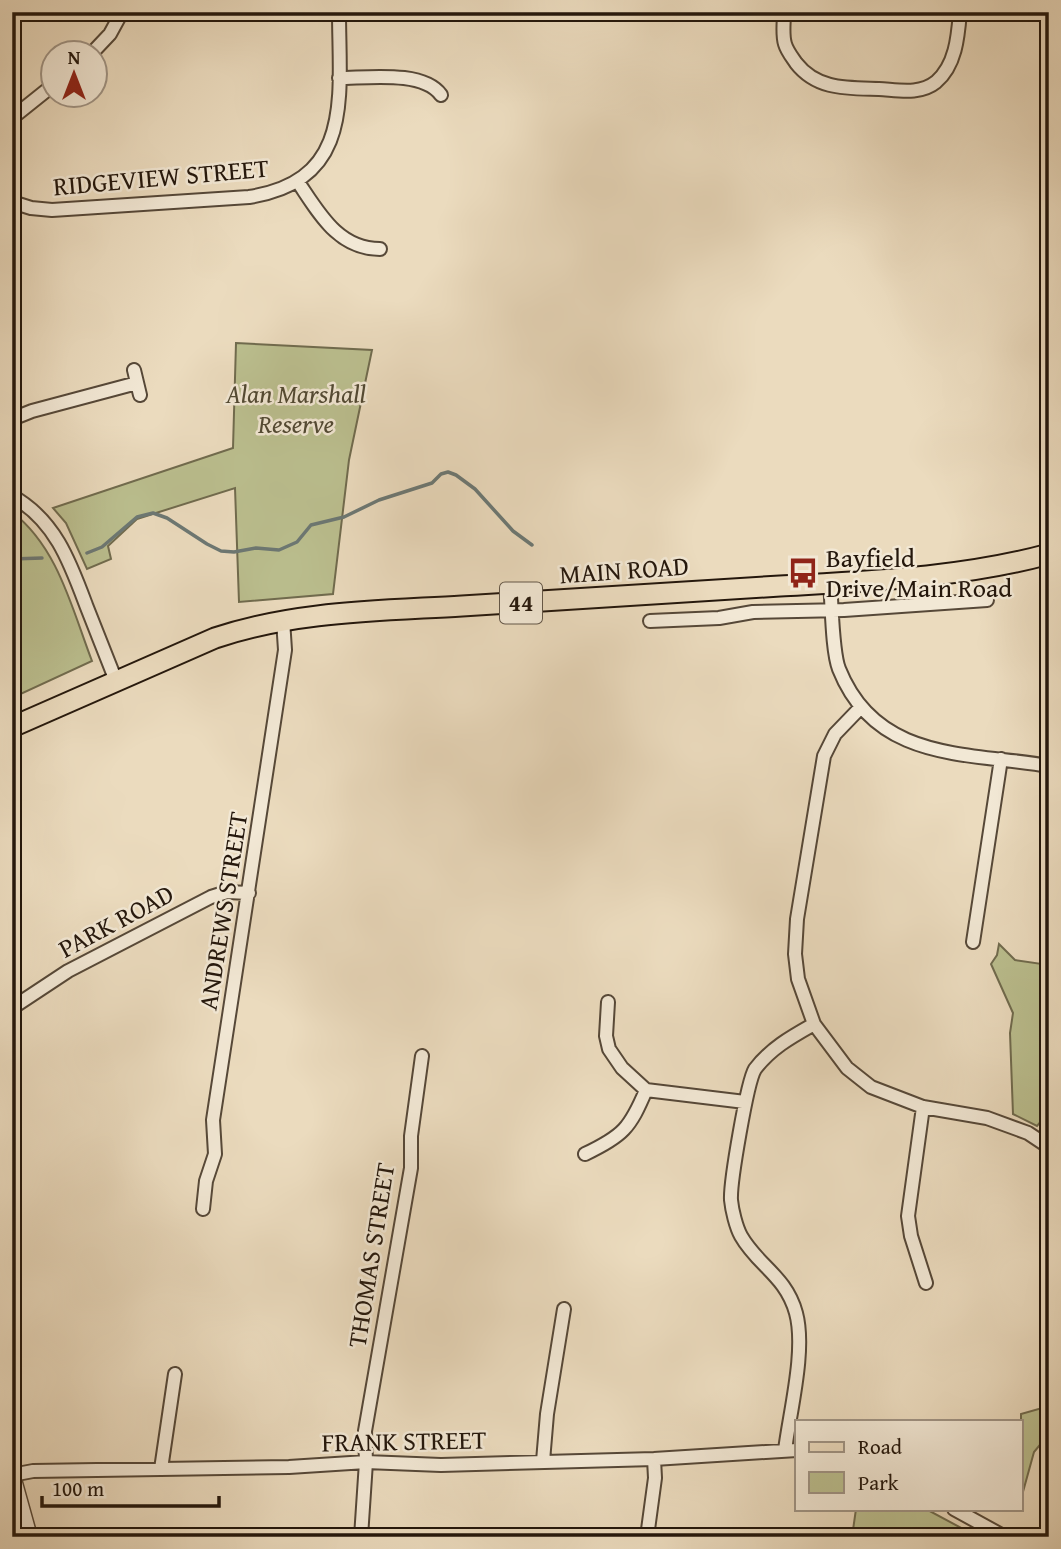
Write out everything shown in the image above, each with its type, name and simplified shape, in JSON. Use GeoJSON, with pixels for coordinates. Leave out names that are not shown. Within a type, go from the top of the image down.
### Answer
{"type":"FeatureCollection","features":[{"type":"Feature","properties":{"kind":"main road","name":"MAIN ROAD"},"geometry":{"type":"LineString","coordinates":[[12,727],[215,638],[248,627],[283,620],[348,612],[830,583],[974,571],[1049,554]]}},
{"type":"Feature","properties":{"kind":"street"},"geometry":{"type":"LineString","coordinates":[[106,38],[122,12]]}},
{"type":"Feature","properties":{"kind":"street","name":"RIDGEVIEW STREET"},"geometry":{"type":"LineString","coordinates":[[12,202],[31,208],[63,210],[249,197],[275,192],[298,182],[319,161],[331,141],[337,119],[339,12]]}},
{"type":"Feature","properties":{"kind":"street"},"geometry":{"type":"LineString","coordinates":[[784,12],[785,43],[790,54],[811,79],[830,86],[908,90],[922,89],[934,83],[952,58],[960,12]]}},
{"type":"Feature","properties":{"kind":"street"},"geometry":{"type":"LineString","coordinates":[[339,78],[413,79],[432,85],[441,95]]}},
{"type":"Feature","properties":{"kind":"street"},"geometry":{"type":"LineString","coordinates":[[12,118],[38,97]]}},
{"type":"Feature","properties":{"kind":"street"},"geometry":{"type":"LineString","coordinates":[[298,182],[321,216],[337,233],[358,246],[380,248]]}},
{"type":"Feature","properties":{"kind":"street"},"geometry":{"type":"LineString","coordinates":[[12,419],[32,411],[137,383]]}},
{"type":"Feature","properties":{"kind":"street"},"geometry":{"type":"LineString","coordinates":[[12,496],[37,513],[64,550],[116,681]]}},
{"type":"Feature","properties":{"kind":"street"},"geometry":{"type":"LineString","coordinates":[[830,583],[838,667],[861,707],[894,735],[928,749],[1049,766]]}},
{"type":"Feature","properties":{"kind":"street","name":"MAIN ROAD"},"geometry":{"type":"LineString","coordinates":[[650,621],[719,618],[754,612],[987,600]]}},
{"type":"Feature","properties":{"kind":"street","name":"ANDREWS STREET"},"geometry":{"type":"LineString","coordinates":[[203,1209],[206,1181],[215,1154],[213,1120],[285,650],[286,633],[283,620]]}},
{"type":"Feature","properties":{"kind":"street"},"geometry":{"type":"LineString","coordinates":[[861,707],[835,734],[824,756],[797,919],[795,954],[798,979],[814,1024],[847,1068],[871,1087],[923,1107],[988,1118],[1028,1133],[1049,1147]]}},
{"type":"Feature","properties":{"kind":"street"},"geometry":{"type":"LineString","coordinates":[[973,942],[1001,760]]}},
{"type":"Feature","properties":{"kind":"street","name":"PARK ROAD"},"geometry":{"type":"LineString","coordinates":[[12,1008],[68,971],[211,897],[228,892],[249,893]]}},
{"type":"Feature","properties":{"kind":"street"},"geometry":{"type":"LineString","coordinates":[[608,1002],[606,1036],[609,1049],[622,1068],[646,1090],[745,1102]]}},
{"type":"Feature","properties":{"kind":"street"},"geometry":{"type":"LineString","coordinates":[[791,1450],[800,1339],[796,1312],[785,1285],[749,1247],[740,1233],[731,1199],[745,1102],[754,1072],[776,1046],[814,1024]]}},
{"type":"Feature","properties":{"kind":"street","name":"THOMAS STREET"},"geometry":{"type":"LineString","coordinates":[[361,1537],[366,1462],[365,1431],[411,1168],[411,1136],[422,1056]]}},
{"type":"Feature","properties":{"kind":"street"},"geometry":{"type":"LineString","coordinates":[[586,1154],[613,1141],[633,1121],[646,1090]]}},
{"type":"Feature","properties":{"kind":"street"},"geometry":{"type":"LineString","coordinates":[[923,1107],[908,1216],[911,1236],[926,1283]]}},
{"type":"Feature","properties":{"kind":"street"},"geometry":{"type":"LineString","coordinates":[[543,1461],[547,1414],[564,1309]]}},
{"type":"Feature","properties":{"kind":"street"},"geometry":{"type":"LineString","coordinates":[[161,1469],[175,1374]]}},
{"type":"Feature","properties":{"kind":"street","name":"FRANK STREET"},"geometry":{"type":"LineString","coordinates":[[12,1476],[33,1471],[289,1467],[366,1462],[441,1465],[654,1459],[791,1450]]}},
{"type":"Feature","properties":{"kind":"street"},"geometry":{"type":"LineString","coordinates":[[647,1537],[654,1459]]}},
{"type":"Feature","properties":{"kind":"street"},"geometry":{"type":"LineString","coordinates":[[12,1476],[29,1537]]}},
{"type":"Feature","properties":{"kind":"street"},"geometry":{"type":"LineString","coordinates":[[956,1510],[1005,1537]]}},
{"type":"Feature","properties":{"kind":"green space","name":"Alan Marshall Reserve"},"geometry":{"type":"Polygon","coordinates":[[[236,343],[372,350],[349,460],[333,594],[239,602],[235,488],[137,519],[108,546],[111,559],[87,569],[66,523],[53,508],[233,448],[236,343]]]}},
{"type":"Feature","properties":{"kind":"green space"},"geometry":{"type":"Polygon","coordinates":[[[12,512],[28,526],[52,561],[70,600],[92,661],[12,698],[12,512]]]}},
{"type":"Feature","properties":{"kind":"green space"},"geometry":{"type":"Polygon","coordinates":[[[999,944],[1015,960],[1049,965],[1049,1112],[1037,1126],[1013,1114],[1010,1033],[1013,1013],[991,964],[997,955],[999,944]]]}},
{"type":"Feature","properties":{"kind":"green space"},"geometry":{"type":"Polygon","coordinates":[[[1049,1406],[1049,1434],[1034,1452],[1023,1492],[1023,1420],[1021,1414],[1049,1406]]]}},
{"type":"Feature","properties":{"kind":"green space"},"geometry":{"type":"Polygon","coordinates":[[[856,1510],[928,1510],[978,1537],[852,1537],[856,1510]]]}},
{"type":"Feature","properties":{"kind":"waterway"},"geometry":{"type":"LineString","coordinates":[[87,553],[102,547],[137,517],[153,513],[167,518],[221,551],[234,552],[256,548],[279,550],[297,542],[311,525],[344,517],[379,500],[432,483],[441,474],[448,472],[475,489],[513,531],[532,545]]}},
{"type":"Feature","properties":{"kind":"waterway"},"geometry":{"type":"LineString","coordinates":[[12,559],[42,558]]}},
{"type":"Feature","properties":{"kind":"place","name":"Bayfield Drive/Main Road"},"geometry":{"type":"Point","coordinates":[803,573]}}]}
